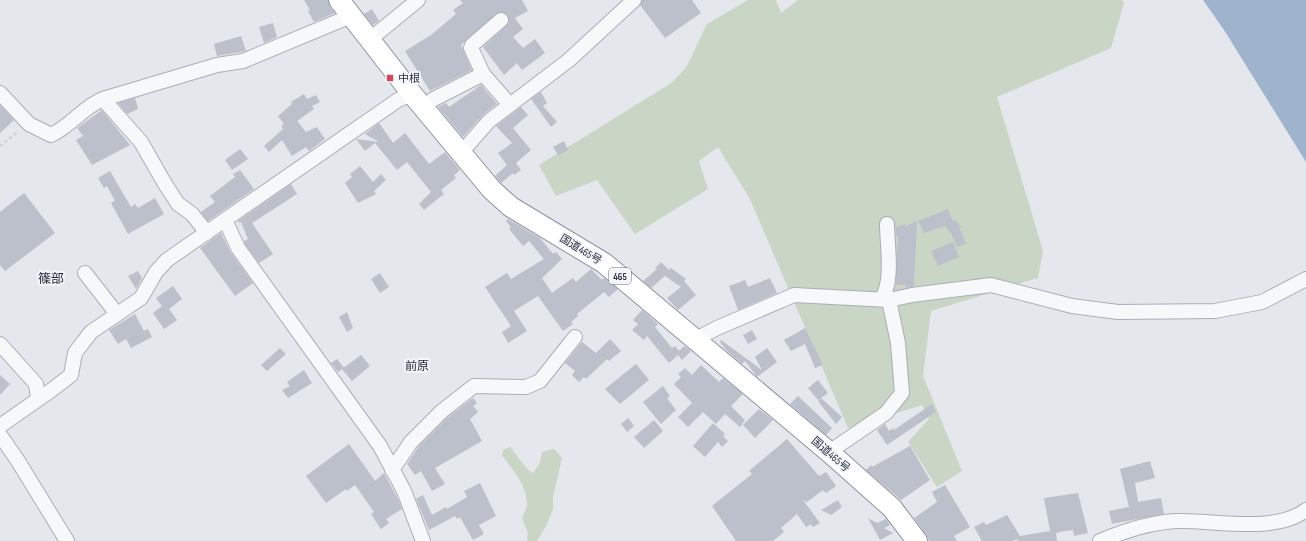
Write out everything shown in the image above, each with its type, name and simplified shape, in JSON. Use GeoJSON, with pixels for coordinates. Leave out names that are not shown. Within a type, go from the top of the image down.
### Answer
{"type":"FeatureCollection","features":[{"type":"Feature","properties":{"kind":"highway","name":"国道465号"},"geometry":{"type":"LineString","coordinates":[[339,0],[460,154],[492,190],[511,207],[604,263],[830,452],[892,508],[917,541]]}},
{"type":"Feature","properties":{"kind":"street"},"geometry":{"type":"LineString","coordinates":[[369,40],[418,0]]}},
{"type":"Feature","properties":{"kind":"street"},"geometry":{"type":"LineString","coordinates":[[460,154],[490,122],[569,60],[634,0]]}},
{"type":"Feature","properties":{"kind":"street"},"geometry":{"type":"LineString","coordinates":[[0,93],[29,124],[51,135],[62,130],[93,103],[103,99],[217,65],[243,61],[351,16]]}},
{"type":"Feature","properties":{"kind":"street"},"geometry":{"type":"LineString","coordinates":[[501,20],[472,45],[471,48],[483,74],[510,105]]}},
{"type":"Feature","properties":{"kind":"street"},"geometry":{"type":"LineString","coordinates":[[432,100],[483,74]]}},
{"type":"Feature","properties":{"kind":"street"},"geometry":{"type":"LineString","coordinates":[[0,426],[54,389],[71,374],[75,353],[91,332],[141,298],[156,272],[167,260],[398,100],[412,94]]}},
{"type":"Feature","properties":{"kind":"street"},"geometry":{"type":"LineString","coordinates":[[103,99],[141,142],[164,184],[178,204],[192,214],[207,233]]}},
{"type":"Feature","properties":{"kind":"street"},"geometry":{"type":"LineString","coordinates":[[225,220],[238,248],[380,446],[404,491],[423,541]]}},
{"type":"Feature","properties":{"kind":"street"},"geometry":{"type":"LineString","coordinates":[[830,452],[886,413],[902,393],[898,343],[885,300],[888,283],[887,224]]}},
{"type":"Feature","properties":{"kind":"street"},"geometry":{"type":"LineString","coordinates":[[85,273],[117,314]]}},
{"type":"Feature","properties":{"kind":"street"},"geometry":{"type":"LineString","coordinates":[[696,339],[717,328],[794,295],[885,300],[991,285],[1072,306],[1118,312],[1215,311],[1262,302],[1306,279]]}},
{"type":"Feature","properties":{"kind":"street"},"geometry":{"type":"LineString","coordinates":[[392,470],[410,442],[442,411],[474,386],[526,387],[540,381],[575,337]]}},
{"type":"Feature","properties":{"kind":"street"},"geometry":{"type":"LineString","coordinates":[[0,344],[36,384],[38,399]]}},
{"type":"Feature","properties":{"kind":"street"},"geometry":{"type":"LineString","coordinates":[[0,435],[18,461],[67,541]]}},
{"type":"Feature","properties":{"kind":"street"},"geometry":{"type":"LineString","coordinates":[[1100,541],[1127,530],[1176,521],[1268,524],[1300,515],[1306,510]]}},
{"type":"Feature","properties":{"kind":"path"},"geometry":{"type":"LineString","coordinates":[[0,146],[29,124]]}},
{"type":"Feature","properties":{"kind":"green space"},"geometry":{"type":"Polygon","coordinates":[[[748,0],[776,0],[781,13],[798,0],[1122,0],[1124,3],[1111,48],[997,97],[1043,251],[1038,278],[931,311],[923,376],[962,471],[937,487],[908,442],[929,419],[922,405],[848,428],[750,199],[718,147],[699,161],[708,189],[635,234],[597,180],[556,196],[539,165],[673,82],[687,66],[707,24],[748,0]]]}},
{"type":"Feature","properties":{"kind":"green space"},"geometry":{"type":"Polygon","coordinates":[[[510,447],[528,470],[533,473],[540,463],[542,452],[554,449],[562,458],[553,497],[553,510],[537,541],[527,541],[527,532],[523,521],[527,508],[526,496],[522,484],[502,455],[503,450],[510,447]]]}},
{"type":"Feature","properties":{"kind":"water"},"geometry":{"type":"Polygon","coordinates":[[[1203,0],[1306,0],[1306,162],[1224,30],[1203,0]]]}},
{"type":"Feature","properties":{"kind":"building"},"geometry":{"type":"Polygon","coordinates":[[[304,0],[328,0],[330,7],[335,13],[314,22],[308,11],[310,10],[304,0]]]}},
{"type":"Feature","properties":{"kind":"building"},"geometry":{"type":"Polygon","coordinates":[[[460,0],[522,0],[528,11],[515,18],[523,29],[513,37],[523,48],[535,39],[545,53],[522,70],[517,63],[504,75],[483,47],[509,23],[507,14],[499,12],[461,45],[472,70],[430,91],[405,51],[431,35],[456,14],[453,10],[463,3],[460,0]]]}},
{"type":"Feature","properties":{"kind":"building"},"geometry":{"type":"Polygon","coordinates":[[[642,0],[692,0],[701,13],[665,38],[640,5],[642,0]]]}},
{"type":"Feature","properties":{"kind":"building"},"geometry":{"type":"Polygon","coordinates":[[[372,9],[379,21],[373,25],[364,14],[372,9]]]}},
{"type":"Feature","properties":{"kind":"building"},"geometry":{"type":"Polygon","coordinates":[[[273,23],[277,37],[264,43],[259,27],[273,23]]]}},
{"type":"Feature","properties":{"kind":"building"},"geometry":{"type":"Polygon","coordinates":[[[241,36],[246,51],[217,56],[214,44],[241,36]]]}},
{"type":"Feature","properties":{"kind":"building"},"geometry":{"type":"Polygon","coordinates":[[[481,85],[497,104],[483,115],[463,137],[438,107],[446,103],[449,107],[481,85]]]}},
{"type":"Feature","properties":{"kind":"building"},"geometry":{"type":"Polygon","coordinates":[[[541,92],[547,103],[543,106],[557,122],[551,127],[531,99],[541,92]]]}},
{"type":"Feature","properties":{"kind":"building"},"geometry":{"type":"Polygon","coordinates":[[[304,94],[307,99],[316,95],[320,102],[312,106],[314,109],[297,121],[306,132],[317,127],[325,139],[309,151],[306,147],[292,156],[282,140],[269,152],[264,146],[283,129],[281,126],[284,124],[278,116],[292,104],[291,102],[304,94]]]}},
{"type":"Feature","properties":{"kind":"building"},"geometry":{"type":"Polygon","coordinates":[[[135,98],[138,109],[127,114],[118,103],[135,98]]]}},
{"type":"Feature","properties":{"kind":"building"},"geometry":{"type":"Polygon","coordinates":[[[0,105],[14,120],[0,133],[0,105]]]}},
{"type":"Feature","properties":{"kind":"building"},"geometry":{"type":"Polygon","coordinates":[[[521,107],[528,115],[513,128],[531,150],[516,163],[521,170],[514,175],[513,173],[501,183],[495,176],[507,165],[498,153],[512,143],[496,126],[521,107]]]}},
{"type":"Feature","properties":{"kind":"building"},"geometry":{"type":"Polygon","coordinates":[[[102,110],[130,145],[92,165],[76,140],[83,136],[77,128],[102,110]]]}},
{"type":"Feature","properties":{"kind":"building"},"geometry":{"type":"Polygon","coordinates":[[[379,123],[393,143],[405,133],[429,164],[445,152],[460,170],[454,175],[456,178],[441,190],[444,194],[424,210],[419,204],[431,192],[407,162],[397,170],[375,143],[365,151],[356,139],[379,142],[365,134],[379,123]]]}},
{"type":"Feature","properties":{"kind":"building"},"geometry":{"type":"Polygon","coordinates":[[[564,141],[568,150],[558,155],[553,147],[564,141]]]}},
{"type":"Feature","properties":{"kind":"building"},"geometry":{"type":"Polygon","coordinates":[[[240,149],[248,159],[232,170],[225,160],[240,149]]]}},
{"type":"Feature","properties":{"kind":"building"},"geometry":{"type":"Polygon","coordinates":[[[360,166],[373,182],[381,174],[386,180],[374,191],[376,194],[358,203],[345,183],[352,177],[350,174],[360,166]]]}},
{"type":"Feature","properties":{"kind":"building"},"geometry":{"type":"Polygon","coordinates":[[[240,170],[254,189],[208,221],[201,212],[215,202],[210,196],[235,177],[233,174],[240,170]]]}},
{"type":"Feature","properties":{"kind":"building"},"geometry":{"type":"Polygon","coordinates":[[[110,171],[131,207],[135,204],[138,208],[155,198],[164,214],[128,234],[111,203],[115,201],[107,186],[104,188],[98,178],[110,171]]]}},
{"type":"Feature","properties":{"kind":"building"},"geometry":{"type":"Polygon","coordinates":[[[291,184],[297,194],[252,223],[273,254],[259,263],[245,244],[244,241],[248,239],[241,222],[239,223],[238,221],[291,184]]]}},
{"type":"Feature","properties":{"kind":"building"},"geometry":{"type":"Polygon","coordinates":[[[24,193],[55,233],[5,271],[0,265],[0,212],[24,193]]]}},
{"type":"Feature","properties":{"kind":"building"},"geometry":{"type":"Polygon","coordinates":[[[948,209],[953,222],[955,220],[961,227],[960,228],[966,244],[957,247],[951,233],[945,226],[924,233],[918,221],[948,209]]]}},
{"type":"Feature","properties":{"kind":"building"},"geometry":{"type":"Polygon","coordinates":[[[508,219],[540,238],[553,254],[556,252],[562,259],[542,278],[552,293],[573,278],[576,282],[591,269],[602,280],[604,278],[618,289],[609,297],[604,292],[577,314],[578,316],[571,322],[573,324],[563,331],[538,296],[514,311],[527,331],[508,343],[502,332],[511,326],[485,287],[507,273],[511,279],[544,259],[529,241],[523,246],[509,229],[511,227],[506,221],[508,219]]]}},
{"type":"Feature","properties":{"kind":"building"},"geometry":{"type":"Polygon","coordinates":[[[917,221],[914,286],[906,288],[906,285],[896,285],[898,236],[896,236],[896,227],[906,224],[906,226],[917,221]]]}},
{"type":"Feature","properties":{"kind":"building"},"geometry":{"type":"Polygon","coordinates":[[[221,233],[231,253],[253,283],[235,296],[200,248],[221,233]]]}},
{"type":"Feature","properties":{"kind":"building"},"geometry":{"type":"Polygon","coordinates":[[[953,242],[959,257],[938,266],[931,251],[953,242]]]}},
{"type":"Feature","properties":{"kind":"building"},"geometry":{"type":"Polygon","coordinates":[[[661,262],[669,270],[671,268],[686,279],[684,281],[696,295],[678,310],[667,298],[681,287],[665,276],[651,288],[643,281],[657,269],[655,268],[661,262]]]}},
{"type":"Feature","properties":{"kind":"building"},"geometry":{"type":"Polygon","coordinates":[[[138,271],[142,278],[136,289],[128,276],[138,271]]]}},
{"type":"Feature","properties":{"kind":"building"},"geometry":{"type":"Polygon","coordinates":[[[380,273],[389,287],[380,293],[371,279],[380,273]]]}},
{"type":"Feature","properties":{"kind":"building"},"geometry":{"type":"Polygon","coordinates":[[[770,278],[777,293],[738,310],[729,286],[745,280],[748,287],[770,278]]]}},
{"type":"Feature","properties":{"kind":"building"},"geometry":{"type":"Polygon","coordinates":[[[173,286],[182,299],[169,309],[177,320],[164,329],[153,313],[162,306],[156,298],[173,286]]]}},
{"type":"Feature","properties":{"kind":"building"},"geometry":{"type":"Polygon","coordinates":[[[642,310],[658,324],[655,327],[672,348],[675,346],[679,351],[684,346],[691,351],[682,360],[678,355],[669,363],[647,336],[644,340],[632,330],[638,324],[633,320],[642,310]]]}},
{"type":"Feature","properties":{"kind":"building"},"geometry":{"type":"Polygon","coordinates":[[[347,312],[353,328],[347,332],[339,317],[347,312]]]}},
{"type":"Feature","properties":{"kind":"building"},"geometry":{"type":"Polygon","coordinates":[[[135,314],[144,331],[148,329],[152,337],[131,348],[126,339],[118,344],[109,330],[135,314]]]}},
{"type":"Feature","properties":{"kind":"building"},"geometry":{"type":"Polygon","coordinates":[[[805,328],[823,365],[815,368],[805,344],[791,351],[784,340],[805,328]]]}},
{"type":"Feature","properties":{"kind":"building"},"geometry":{"type":"Polygon","coordinates":[[[752,330],[757,339],[748,344],[743,335],[752,330]]]}},
{"type":"Feature","properties":{"kind":"building"},"geometry":{"type":"Polygon","coordinates":[[[610,339],[621,351],[609,361],[607,359],[586,379],[584,377],[579,382],[572,375],[575,371],[565,363],[582,342],[596,353],[610,339]]]}},
{"type":"Feature","properties":{"kind":"building"},"geometry":{"type":"Polygon","coordinates":[[[721,340],[762,370],[755,357],[767,348],[777,362],[757,377],[745,361],[742,364],[727,351],[720,342],[721,340]]]}},
{"type":"Feature","properties":{"kind":"building"},"geometry":{"type":"Polygon","coordinates":[[[280,348],[286,354],[267,371],[261,365],[280,348]]]}},
{"type":"Feature","properties":{"kind":"building"},"geometry":{"type":"Polygon","coordinates":[[[361,355],[370,366],[352,381],[342,369],[361,355]]]}},
{"type":"Feature","properties":{"kind":"building"},"geometry":{"type":"Polygon","coordinates":[[[337,359],[344,368],[338,372],[331,363],[337,359]]]}},
{"type":"Feature","properties":{"kind":"building"},"geometry":{"type":"Polygon","coordinates":[[[636,364],[649,380],[620,404],[605,389],[636,364]]]}},
{"type":"Feature","properties":{"kind":"building"},"geometry":{"type":"Polygon","coordinates":[[[701,365],[719,382],[723,378],[743,394],[731,406],[745,420],[740,427],[725,414],[716,424],[703,412],[688,427],[678,417],[692,403],[674,384],[681,377],[678,374],[685,368],[692,375],[701,365]]]}},
{"type":"Feature","properties":{"kind":"building"},"geometry":{"type":"Polygon","coordinates":[[[304,370],[312,383],[288,398],[282,390],[290,386],[287,382],[304,370]]]}},
{"type":"Feature","properties":{"kind":"building"},"geometry":{"type":"Polygon","coordinates":[[[0,375],[10,384],[0,395],[0,375]]]}},
{"type":"Feature","properties":{"kind":"building"},"geometry":{"type":"Polygon","coordinates":[[[818,380],[828,393],[818,400],[808,388],[818,380]]]}},
{"type":"Feature","properties":{"kind":"building"},"geometry":{"type":"Polygon","coordinates":[[[663,386],[670,396],[667,398],[676,410],[661,424],[643,402],[663,386]]]}},
{"type":"Feature","properties":{"kind":"building"},"geometry":{"type":"Polygon","coordinates":[[[798,396],[832,428],[826,435],[790,404],[798,396]]]}},
{"type":"Feature","properties":{"kind":"building"},"geometry":{"type":"Polygon","coordinates":[[[473,398],[477,403],[473,406],[478,412],[470,419],[482,441],[435,468],[445,484],[432,491],[421,471],[415,475],[407,464],[419,446],[448,417],[473,398]]]}},
{"type":"Feature","properties":{"kind":"building"},"geometry":{"type":"Polygon","coordinates":[[[821,398],[842,417],[836,424],[818,401],[821,398]]]}},
{"type":"Feature","properties":{"kind":"building"},"geometry":{"type":"Polygon","coordinates":[[[932,404],[936,412],[887,445],[877,430],[885,424],[889,431],[893,428],[894,430],[932,404]]]}},
{"type":"Feature","properties":{"kind":"building"},"geometry":{"type":"Polygon","coordinates":[[[759,409],[773,420],[755,438],[743,425],[759,409]]]}},
{"type":"Feature","properties":{"kind":"building"},"geometry":{"type":"Polygon","coordinates":[[[628,418],[634,426],[627,432],[621,424],[628,418]]]}},
{"type":"Feature","properties":{"kind":"building"},"geometry":{"type":"Polygon","coordinates":[[[654,420],[663,431],[644,448],[634,437],[654,420]]]}},
{"type":"Feature","properties":{"kind":"building"},"geometry":{"type":"Polygon","coordinates":[[[713,423],[725,434],[723,436],[728,441],[722,447],[718,442],[705,457],[693,446],[713,423]]]}},
{"type":"Feature","properties":{"kind":"building"},"geometry":{"type":"Polygon","coordinates":[[[787,439],[819,476],[826,472],[836,486],[826,493],[823,490],[807,502],[803,500],[820,523],[813,527],[811,524],[806,527],[797,514],[781,528],[784,532],[773,541],[736,541],[712,506],[752,474],[749,471],[787,439]]]}},
{"type":"Feature","properties":{"kind":"building"},"geometry":{"type":"Polygon","coordinates":[[[349,444],[375,481],[384,473],[402,509],[386,519],[389,523],[381,529],[371,514],[374,512],[355,485],[347,491],[346,489],[326,503],[306,476],[349,444]]]}},
{"type":"Feature","properties":{"kind":"building"},"geometry":{"type":"Polygon","coordinates":[[[910,446],[930,480],[901,500],[866,470],[871,465],[872,467],[910,446]]]}},
{"type":"Feature","properties":{"kind":"building"},"geometry":{"type":"Polygon","coordinates":[[[1150,461],[1155,478],[1135,483],[1138,502],[1161,498],[1164,514],[1112,524],[1109,511],[1129,507],[1120,469],[1150,461]]]}},
{"type":"Feature","properties":{"kind":"building"},"geometry":{"type":"Polygon","coordinates":[[[480,483],[496,516],[479,525],[484,534],[473,540],[460,517],[457,519],[455,516],[429,530],[416,499],[423,495],[432,515],[446,507],[447,509],[467,497],[464,491],[480,483]]]}},
{"type":"Feature","properties":{"kind":"building"},"geometry":{"type":"Polygon","coordinates":[[[945,485],[970,527],[954,536],[957,541],[929,541],[926,534],[914,518],[937,502],[932,492],[945,485]]]}},
{"type":"Feature","properties":{"kind":"building"},"geometry":{"type":"Polygon","coordinates":[[[1078,493],[1088,533],[1074,536],[1073,530],[1058,532],[1056,534],[1057,541],[1018,541],[1017,539],[1013,541],[982,541],[974,527],[984,522],[986,525],[1007,515],[1020,536],[1050,531],[1044,498],[1078,493]]]}},
{"type":"Feature","properties":{"kind":"building"},"geometry":{"type":"Polygon","coordinates":[[[838,500],[842,507],[831,515],[821,510],[838,500]]]}},
{"type":"Feature","properties":{"kind":"building"},"geometry":{"type":"Polygon","coordinates":[[[868,518],[877,523],[886,519],[890,525],[884,528],[893,533],[880,540],[868,518]]]}},
{"type":"Feature","properties":{"kind":"place","name":"中根"},"geometry":{"type":"Point","coordinates":[390,78]}},
{"type":"Feature","properties":{"kind":"district","name":"篠部"},"geometry":{"type":"Point","coordinates":[51,278]}},
{"type":"Feature","properties":{"kind":"district","name":"前原"},"geometry":{"type":"Point","coordinates":[417,366]}}]}
